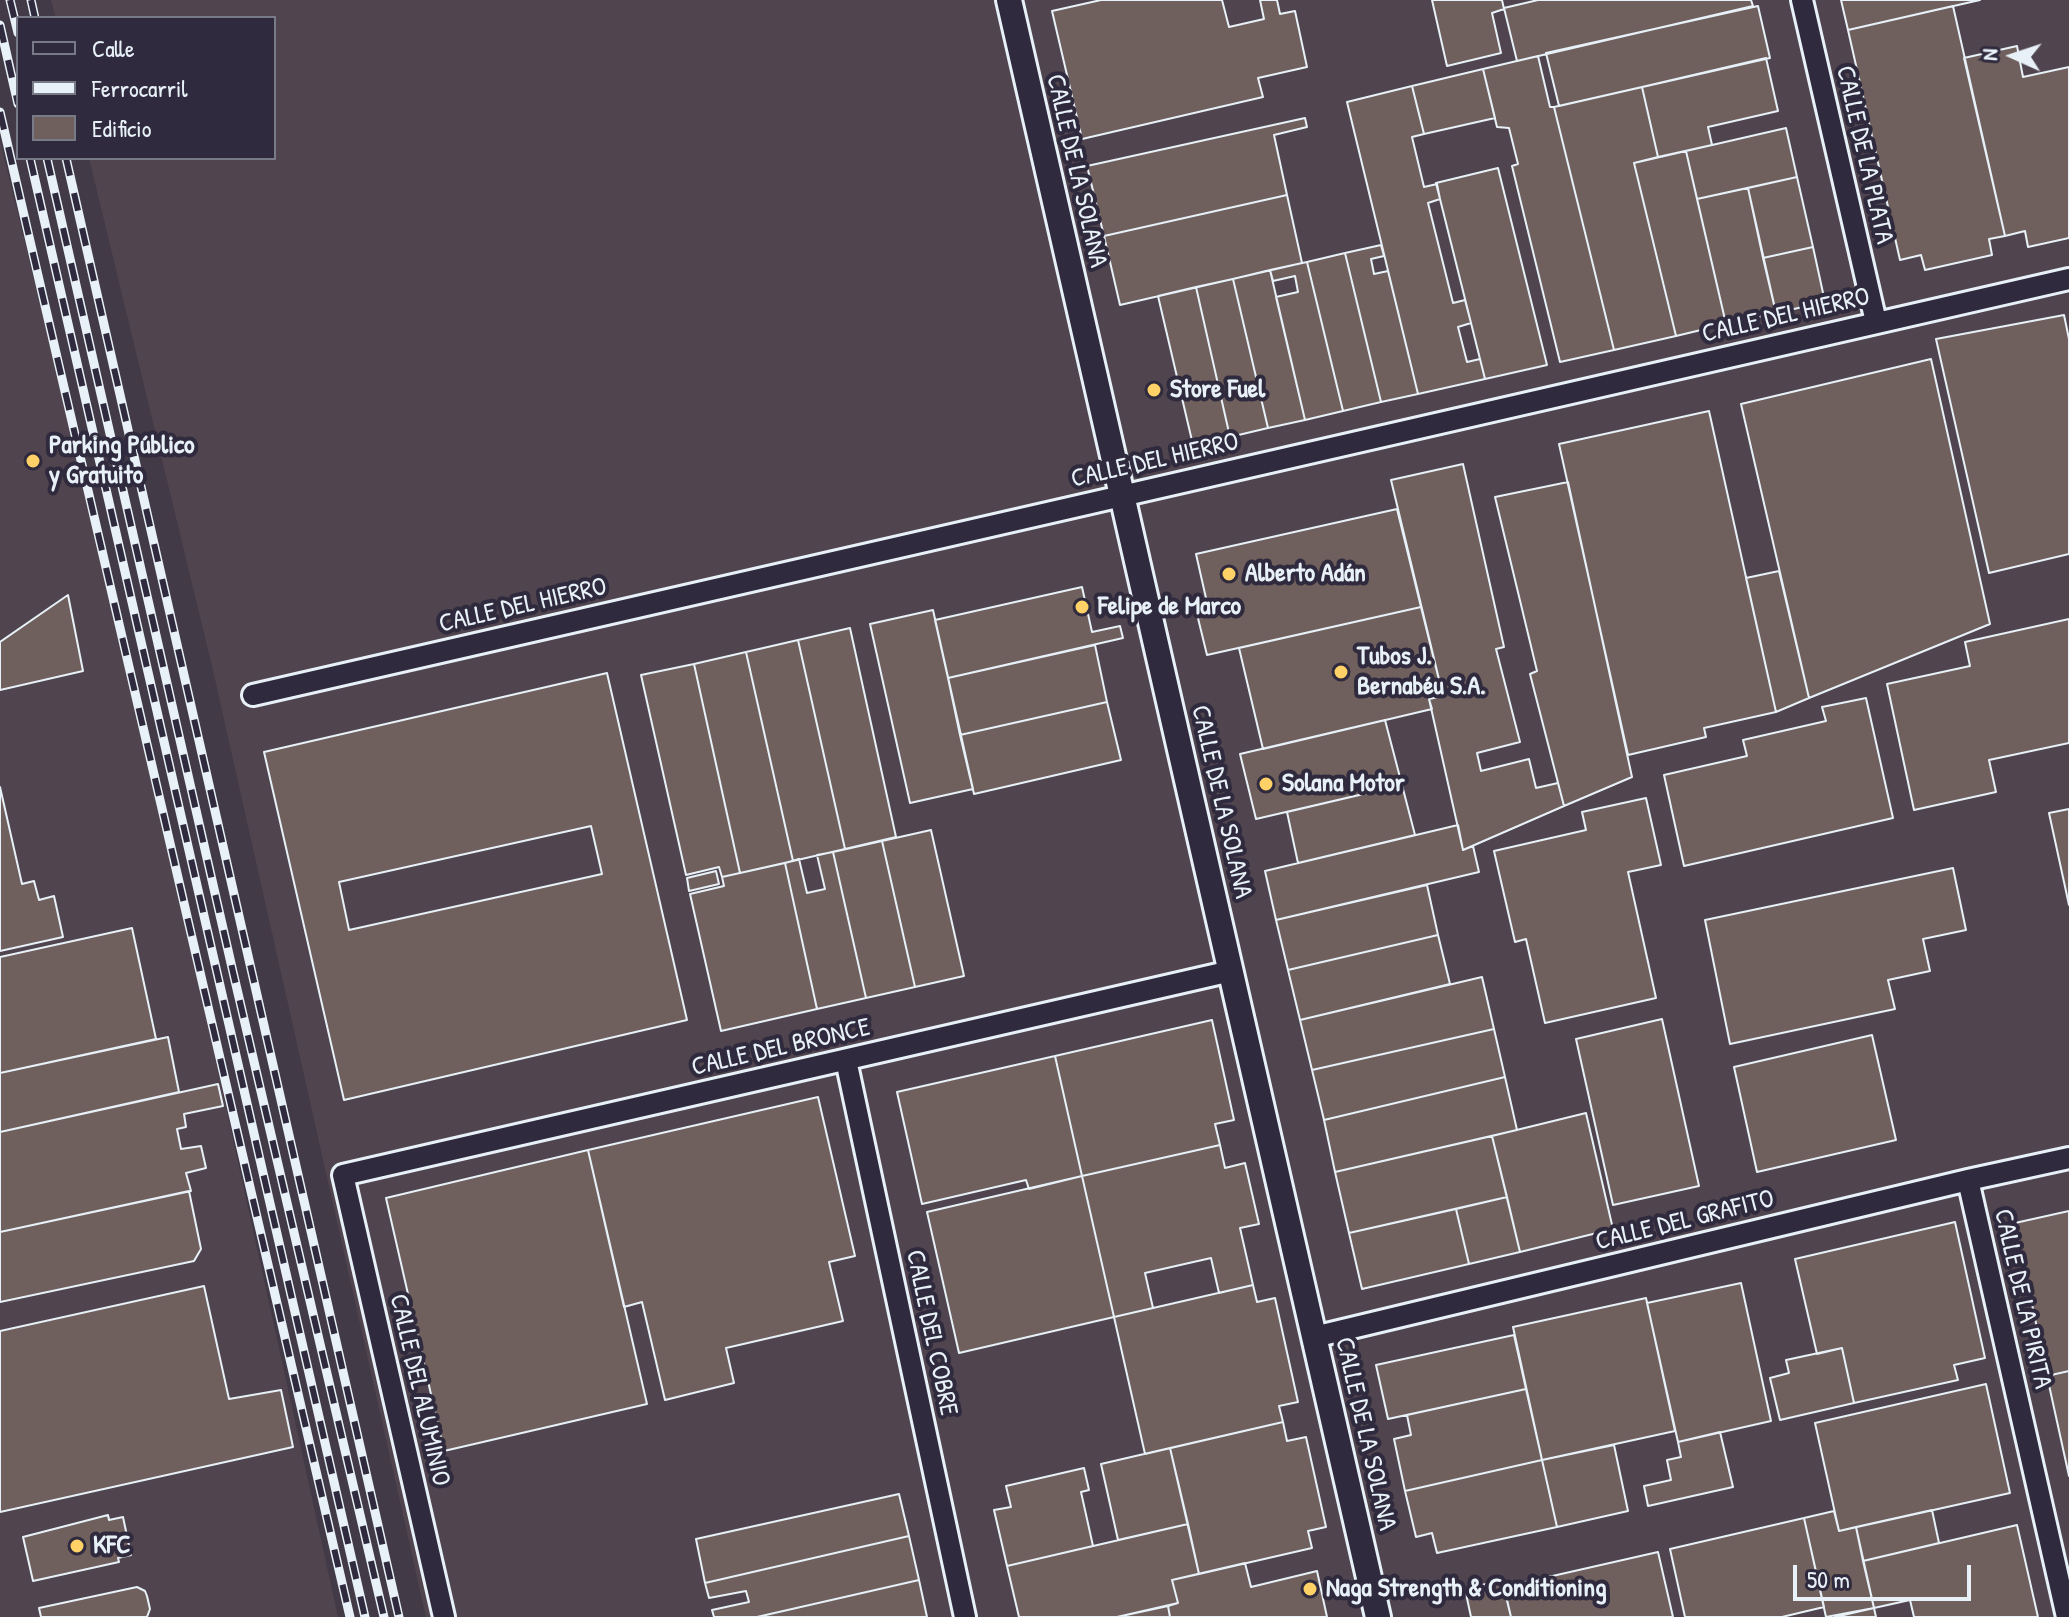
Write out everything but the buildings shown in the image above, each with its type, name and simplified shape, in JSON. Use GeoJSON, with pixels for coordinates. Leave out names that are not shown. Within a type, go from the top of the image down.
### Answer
{"type":"FeatureCollection","features":[{"type":"Feature","properties":{"kind":"street","name":"CALLE DE LA SOLANA"},"geometry":{"type":"LineString","coordinates":[[1009,0],[1378,1617]]}},
{"type":"Feature","properties":{"kind":"street","name":"CALLE DE LA PLATA"},"geometry":{"type":"LineString","coordinates":[[1802,0],[1876,322]]}},
{"type":"Feature","properties":{"kind":"street","name":"CALLE DEL HIERRO"},"geometry":{"type":"LineString","coordinates":[[253,695],[2069,279]]}},
{"type":"Feature","properties":{"kind":"street","name":"CALLE DEL BRONCE"},"geometry":{"type":"LineString","coordinates":[[343,1175],[1231,971]]}},
{"type":"Feature","properties":{"kind":"street","name":"CALLE DEL COBRE"},"geometry":{"type":"LineString","coordinates":[[846,1060],[965,1617]]}},
{"type":"Feature","properties":{"kind":"street","name":"CALLE DEL GRAFITO"},"geometry":{"type":"LineString","coordinates":[[1314,1337],[2069,1158]]}},
{"type":"Feature","properties":{"kind":"street","name":"CALLE DEL ALUMINIO"},"geometry":{"type":"LineString","coordinates":[[343,1175],[444,1617]]}},
{"type":"Feature","properties":{"kind":"street","name":"CALLE DE LA PIRITA"},"geometry":{"type":"LineString","coordinates":[[1968,1180],[2067,1617]]}},
{"type":"Feature","properties":{"kind":"shaded area"},"geometry":{"type":"Polygon","coordinates":[[[51,0],[2069,0],[2069,1617],[426,1617],[212,666],[89,160],[276,160],[276,16],[55,16],[51,0]]]}},
{"type":"Feature","properties":{"kind":"shaded area"},"geometry":{"type":"Polygon","coordinates":[[[0,141],[131,675],[338,1617],[0,1617],[0,141]]]}},
{"type":"Feature","properties":{"kind":"railway"},"geometry":{"type":"LineString","coordinates":[[10,0],[16,25]]}},
{"type":"Feature","properties":{"kind":"railway"},"geometry":{"type":"LineString","coordinates":[[31,0],[35,16]]}},
{"type":"Feature","properties":{"kind":"railway"},"geometry":{"type":"LineString","coordinates":[[0,25],[16,95]]}},
{"type":"Feature","properties":{"kind":"railway"},"geometry":{"type":"LineString","coordinates":[[0,112],[350,1617]]}},
{"type":"Feature","properties":{"kind":"railway"},"geometry":{"type":"LineString","coordinates":[[30,160],[365,1617]]}},
{"type":"Feature","properties":{"kind":"railway"},"geometry":{"type":"LineString","coordinates":[[47,160],[384,1617]]}},
{"type":"Feature","properties":{"kind":"railway"},"geometry":{"type":"LineString","coordinates":[[66,160],[399,1617]]}},
{"type":"Feature","properties":{"kind":"place","name":"Store Fuel"},"geometry":{"type":"Point","coordinates":[1154,390]}},
{"type":"Feature","properties":{"kind":"place","name":"Parking Público y Gratuito"},"geometry":{"type":"Point","coordinates":[33,461]}},
{"type":"Feature","properties":{"kind":"place","name":"Alberto Adán"},"geometry":{"type":"Point","coordinates":[1229,574]}},
{"type":"Feature","properties":{"kind":"place","name":"Felipe de Marco"},"geometry":{"type":"Point","coordinates":[1082,607]}},
{"type":"Feature","properties":{"kind":"place","name":"Tubos J. Bernabéu S.A."},"geometry":{"type":"Point","coordinates":[1341,672]}},
{"type":"Feature","properties":{"kind":"place","name":"Solana Motor"},"geometry":{"type":"Point","coordinates":[1266,784]}},
{"type":"Feature","properties":{"kind":"place","name":"KFC"},"geometry":{"type":"Point","coordinates":[77,1546]}},
{"type":"Feature","properties":{"kind":"place","name":"Naga Strength & Conditioning"},"geometry":{"type":"Point","coordinates":[1310,1589]}}]}
